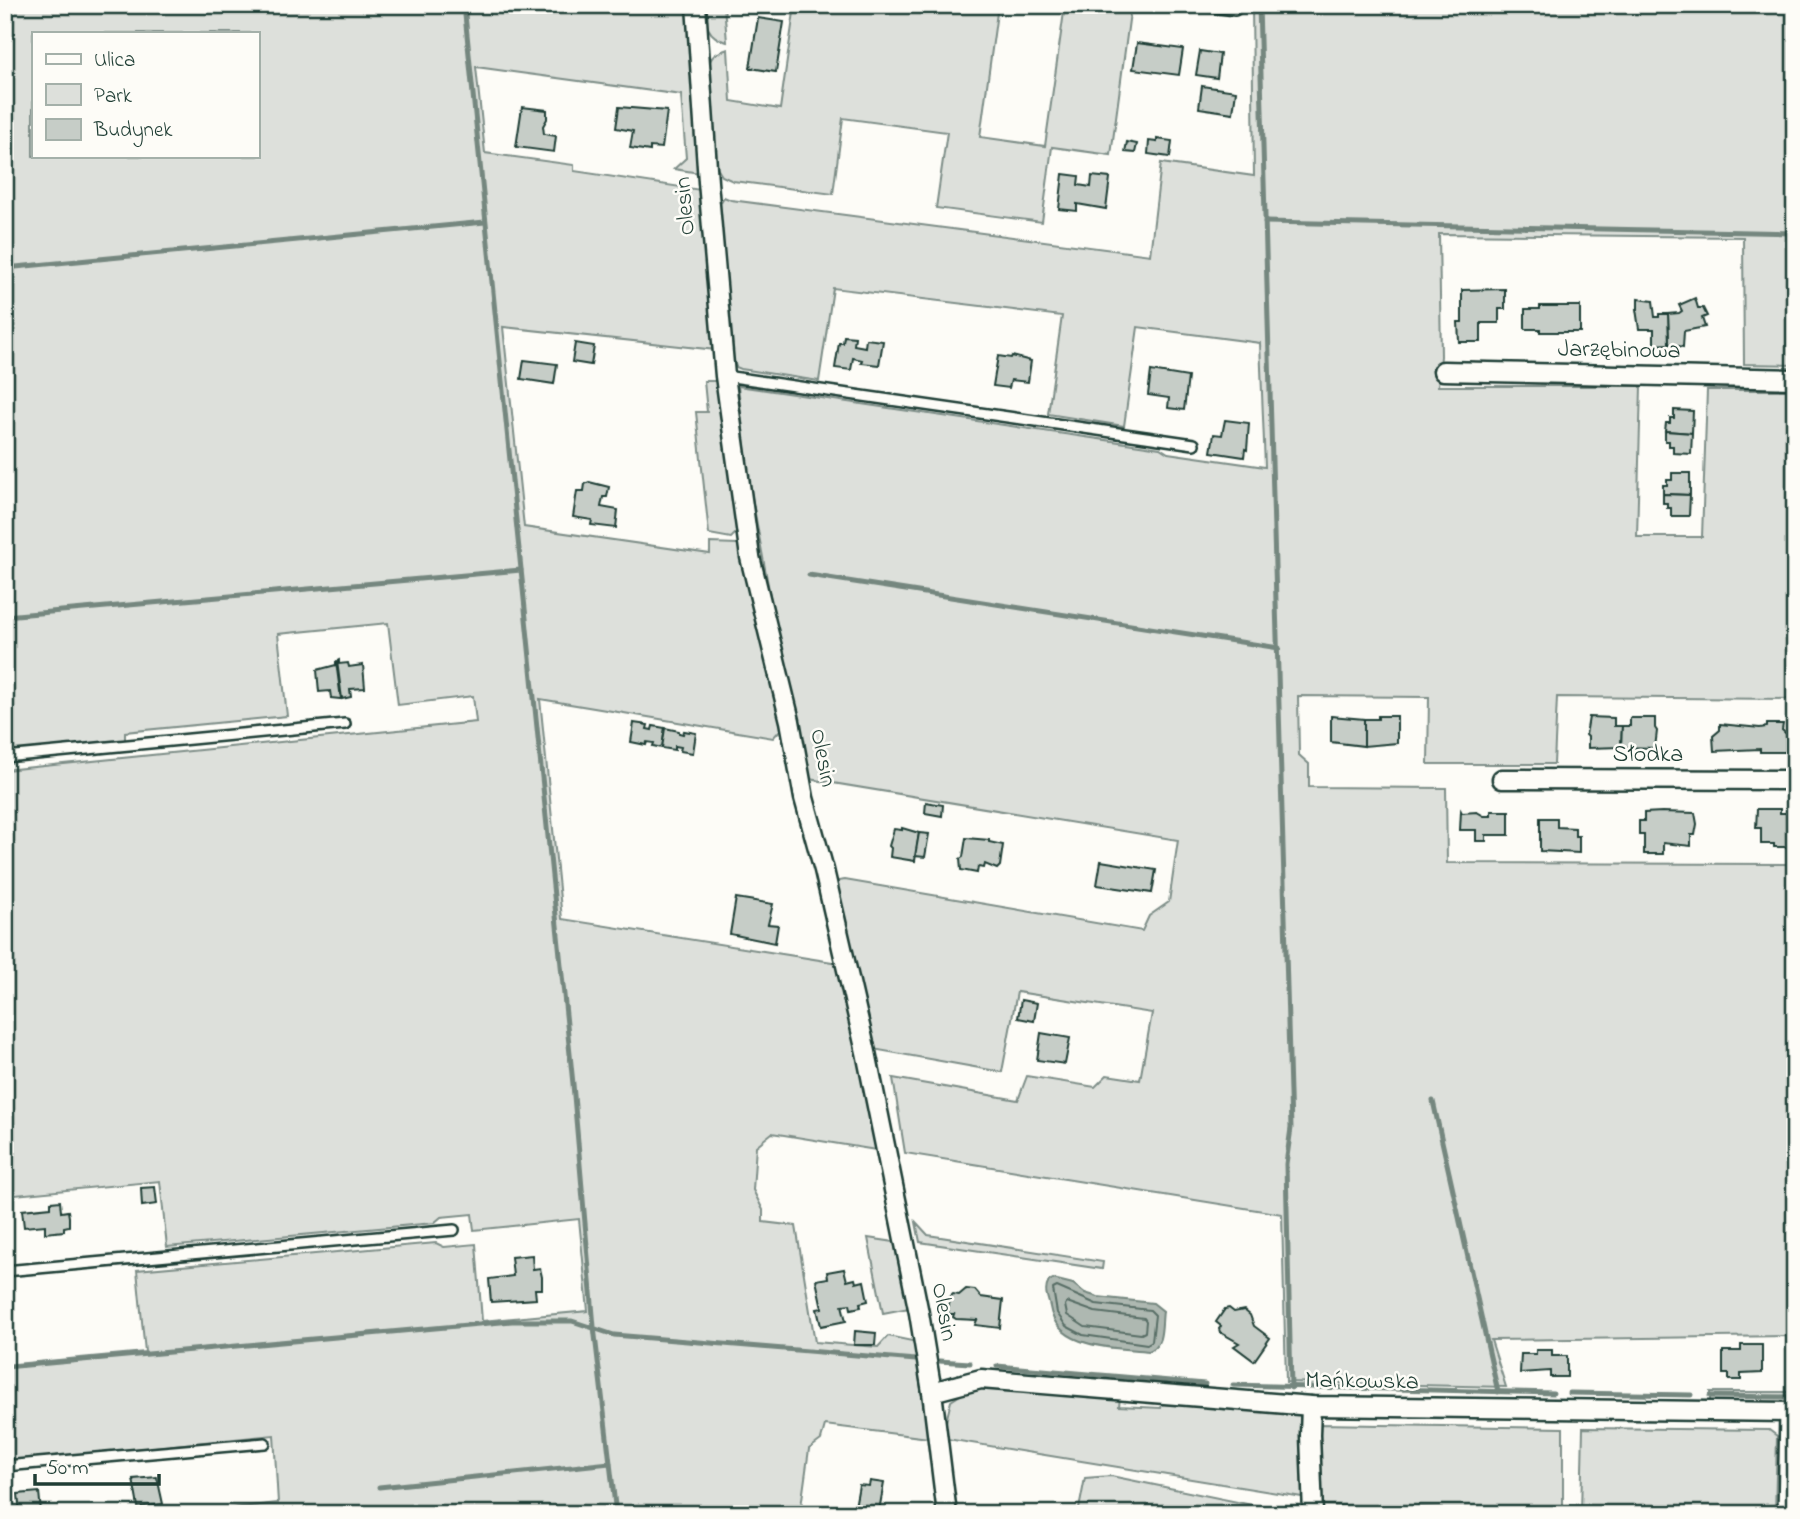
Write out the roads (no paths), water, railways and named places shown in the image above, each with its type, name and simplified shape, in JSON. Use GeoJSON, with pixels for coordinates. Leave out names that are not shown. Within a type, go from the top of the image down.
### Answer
{"type":"FeatureCollection","features":[{"type":"Feature","properties":{"kind":"street","name":"Olesin"},"geometry":{"type":"LineString","coordinates":[[696,5],[725,376],[750,558],[790,721],[804,798],[824,870],[866,1052],[919,1313],[947,1514]]}},
{"type":"Feature","properties":{"kind":"street","name":"Jarzębinowa"},"geometry":{"type":"LineString","coordinates":[[1443,371],[1795,379]]}},
{"type":"Feature","properties":{"kind":"street","name":"Słodka"},"geometry":{"type":"LineString","coordinates":[[1502,779],[1795,780]]}},
{"type":"Feature","properties":{"kind":"street","name":"Mańkowska"},"geometry":{"type":"LineString","coordinates":[[932,1392],[981,1379],[1311,1406],[1790,1412]]}},
{"type":"Feature","properties":{"kind":"street"},"geometry":{"type":"LineString","coordinates":[[1311,1406],[1313,1514]]}},
{"type":"Feature","properties":{"kind":"lane"},"geometry":{"type":"LineString","coordinates":[[1200,5],[1235,10]]}},
{"type":"Feature","properties":{"kind":"lane"},"geometry":{"type":"LineString","coordinates":[[725,376],[1194,444]]}},
{"type":"Feature","properties":{"kind":"lane"},"geometry":{"type":"LineString","coordinates":[[5,757],[345,724]]}},
{"type":"Feature","properties":{"kind":"lane"},"geometry":{"type":"LineString","coordinates":[[5,1271],[454,1230]]}},
{"type":"Feature","properties":{"kind":"lane"},"geometry":{"type":"LineString","coordinates":[[1783,1514],[1790,1412]]}},
{"type":"Feature","properties":{"kind":"lane"},"geometry":{"type":"LineString","coordinates":[[5,1466],[265,1443]]}},
{"type":"Feature","properties":{"kind":"water"},"geometry":{"type":"Polygon","coordinates":[[[1053,1279],[1073,1284],[1085,1293],[1098,1297],[1153,1303],[1163,1311],[1157,1345],[1149,1351],[1104,1347],[1075,1339],[1055,1321],[1046,1294],[1047,1285],[1053,1279]]]}},
{"type":"Feature","properties":{"kind":"waterway"},"geometry":{"type":"LineString","coordinates":[[464,5],[573,1084],[594,1327],[616,1514]]}},
{"type":"Feature","properties":{"kind":"waterway"},"geometry":{"type":"LineString","coordinates":[[1259,5],[1291,1128],[1286,1164],[1291,1388]]}},
{"type":"Feature","properties":{"kind":"waterway"},"geometry":{"type":"LineString","coordinates":[[5,268],[485,222]]}},
{"type":"Feature","properties":{"kind":"waterway"},"geometry":{"type":"LineString","coordinates":[[1265,222],[1795,233]]}},
{"type":"Feature","properties":{"kind":"waterway"},"geometry":{"type":"LineString","coordinates":[[5,616],[521,570]]}},
{"type":"Feature","properties":{"kind":"waterway"},"geometry":{"type":"LineString","coordinates":[[809,575],[1279,648]]}},
{"type":"Feature","properties":{"kind":"waterway"},"geometry":{"type":"LineString","coordinates":[[1433,1101],[1498,1392]]}},
{"type":"Feature","properties":{"kind":"waterway"},"geometry":{"type":"LineString","coordinates":[[5,1367],[512,1321],[572,1321],[614,1335],[916,1360]]}},
{"type":"Feature","properties":{"kind":"waterway"},"geometry":{"type":"LineString","coordinates":[[939,1361],[970,1363]]}},
{"type":"Feature","properties":{"kind":"waterway"},"geometry":{"type":"LineString","coordinates":[[997,1366],[1205,1384]]}},
{"type":"Feature","properties":{"kind":"waterway"},"geometry":{"type":"LineString","coordinates":[[1233,1385],[1553,1393]]}},
{"type":"Feature","properties":{"kind":"waterway"},"geometry":{"type":"LineString","coordinates":[[1570,1393],[1691,1395]]}},
{"type":"Feature","properties":{"kind":"waterway"},"geometry":{"type":"LineString","coordinates":[[1710,1396],[1795,1397]]}},
{"type":"Feature","properties":{"kind":"waterway"},"geometry":{"type":"LineString","coordinates":[[379,1487],[610,1463]]}}]}
